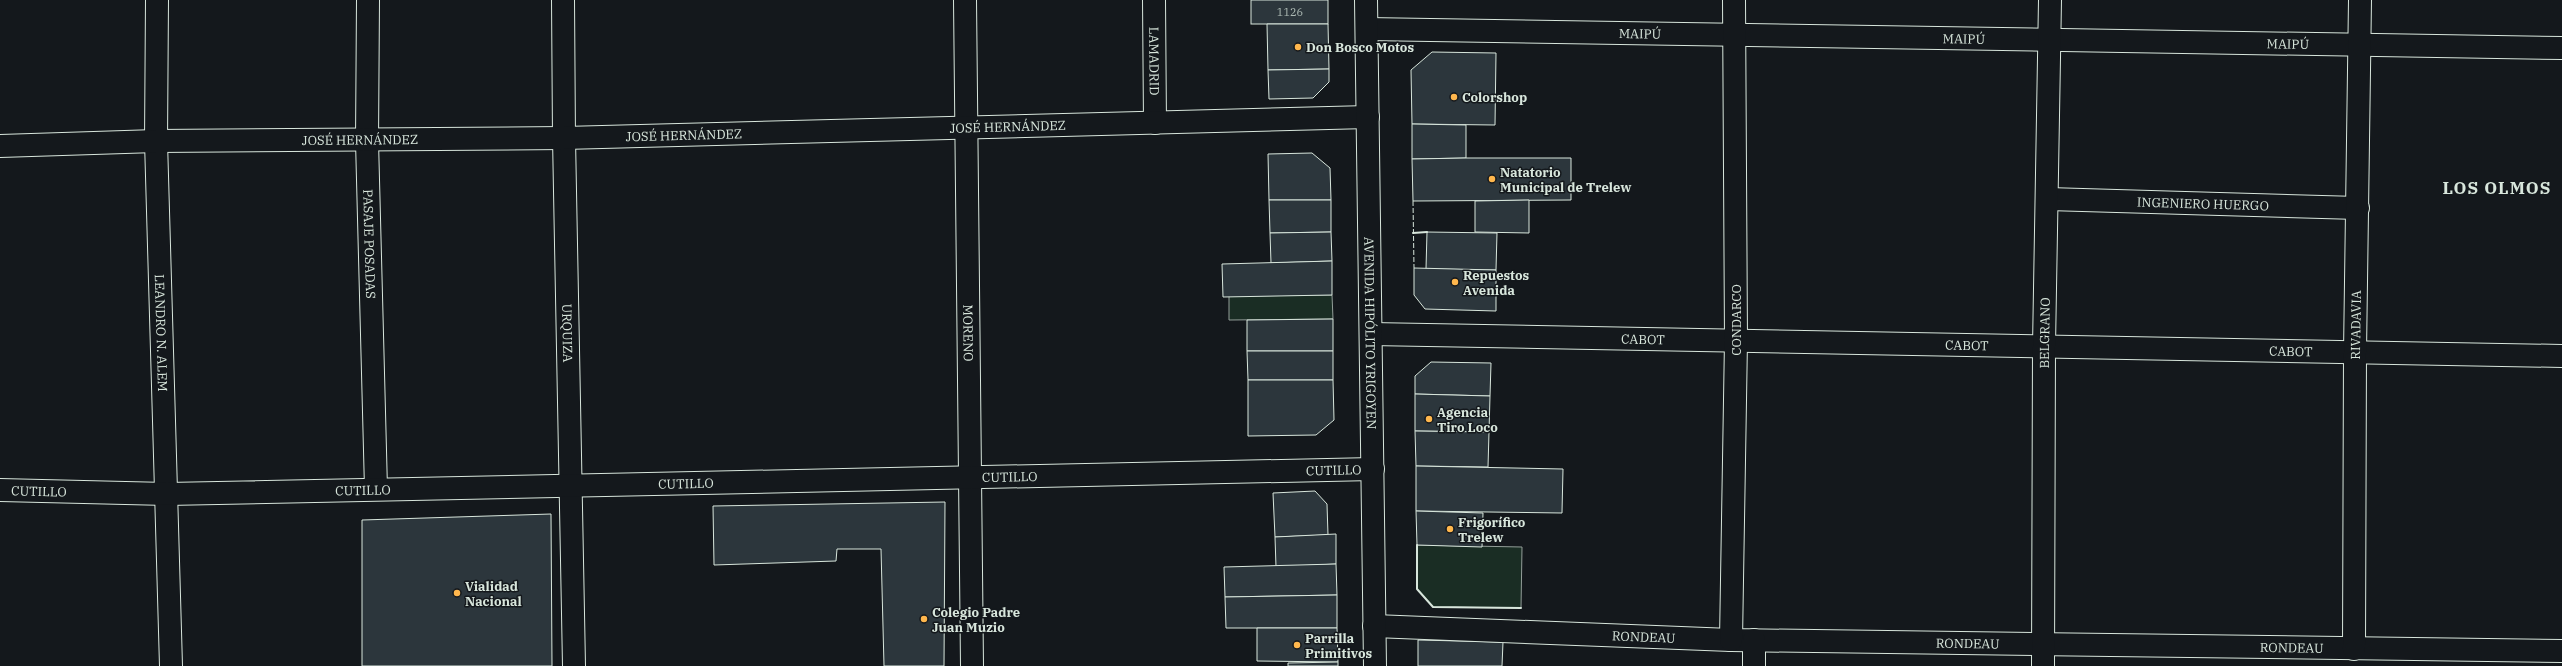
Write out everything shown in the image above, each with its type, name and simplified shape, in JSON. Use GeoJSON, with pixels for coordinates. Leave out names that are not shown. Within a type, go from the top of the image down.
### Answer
{"type":"FeatureCollection","features":[{"type":"Feature","properties":{"kind":"street","name":"LEANDRO N. ALEM"},"geometry":{"type":"LineString","coordinates":[[157,0],[156,141],[168,494],[171,666]]}},
{"type":"Feature","properties":{"kind":"street","name":"PASAJE POSADAS"},"geometry":{"type":"LineString","coordinates":[[368,0],[367,141],[376,489]]}},
{"type":"Feature","properties":{"kind":"street","name":"URQUIZA"},"geometry":{"type":"LineString","coordinates":[[563,0],[564,138],[574,666]]}},
{"type":"Feature","properties":{"kind":"street","name":"MORENO"},"geometry":{"type":"LineString","coordinates":[[965,0],[972,666]]}},
{"type":"Feature","properties":{"kind":"street","name":"LAMADRID"},"geometry":{"type":"LineString","coordinates":[[1154,0],[1155,123]]}},
{"type":"Feature","properties":{"kind":"street","name":"AVENIDA HIPÓLITO YRIGOYEN"},"geometry":{"type":"LineString","coordinates":[[1366,0],[1375,666]]}},
{"type":"Feature","properties":{"kind":"street","name":"CONDARCO"},"geometry":{"type":"LineString","coordinates":[[1731,640],[1736,340],[1734,0]]}},
{"type":"Feature","properties":{"kind":"street","name":"BELGRANO"},"geometry":{"type":"LineString","coordinates":[[2043,666],[2044,346],[2048,198],[2050,0]]}},
{"type":"Feature","properties":{"kind":"street","name":"RIVADAVIA"},"geometry":{"type":"LineString","coordinates":[[2354,649],[2354,352],[2358,208],[2360,0]]}},
{"type":"Feature","properties":{"kind":"street","name":"MAIPÚ"},"geometry":{"type":"LineString","coordinates":[[1367,29],[2360,46],[2562,48]]}},
{"type":"Feature","properties":{"kind":"street","name":"JOSÉ HERNÁNDEZ"},"geometry":{"type":"LineString","coordinates":[[0,146],[156,141],[367,141],[564,138],[1368,117]]}},
{"type":"Feature","properties":{"kind":"street","name":"INGENIERO HUERGO"},"geometry":{"type":"LineString","coordinates":[[2048,198],[2358,208]]}},
{"type":"Feature","properties":{"kind":"street","name":"CABOT"},"geometry":{"type":"LineString","coordinates":[[1371,334],[2562,356]]}},
{"type":"Feature","properties":{"kind":"street","name":"CUTILLO"},"geometry":{"type":"LineString","coordinates":[[0,490],[168,494],[1373,469]]}},
{"type":"Feature","properties":{"kind":"street","name":"RONDEAU"},"geometry":{"type":"LineString","coordinates":[[1374,626],[1731,640],[2354,649],[2426,658],[2562,651]]}},
{"type":"Feature","properties":{"kind":"street"},"geometry":{"type":"LineString","coordinates":[[1754,640],[1754,666]]}},
{"type":"Feature","properties":{"kind":"green space"},"geometry":{"type":"Polygon","coordinates":[[[1332,295],[1333,319],[1229,320],[1229,296],[1332,295]]]}},
{"type":"Feature","properties":{"kind":"green space"},"geometry":{"type":"Polygon","coordinates":[[[1417,545],[1522,547],[1521,608],[1433,607],[1417,589],[1417,545]]]}},
{"type":"Feature","properties":{"kind":"building"},"geometry":{"type":"Polygon","coordinates":[[[1251,0],[1328,0],[1328,24],[1251,24],[1251,0]]]}},
{"type":"Feature","properties":{"kind":"building","name":"Don Bosco Motos"},"geometry":{"type":"Polygon","coordinates":[[[1267,24],[1328,24],[1329,69],[1268,70],[1267,24]]]}},
{"type":"Feature","properties":{"kind":"building","name":"Colorshop"},"geometry":{"type":"Polygon","coordinates":[[[1432,52],[1496,53],[1495,125],[1412,124],[1411,70],[1432,52]]]}},
{"type":"Feature","properties":{"kind":"building"},"geometry":{"type":"Polygon","coordinates":[[[1329,69],[1329,82],[1313,98],[1269,99],[1268,70],[1329,69]]]}},
{"type":"Feature","properties":{"kind":"building"},"geometry":{"type":"Polygon","coordinates":[[[1412,124],[1466,125],[1466,158],[1412,159],[1412,124]]]}},
{"type":"Feature","properties":{"kind":"building"},"geometry":{"type":"Polygon","coordinates":[[[1312,153],[1330,168],[1331,200],[1269,200],[1268,154],[1312,153]]]}},
{"type":"Feature","properties":{"kind":"building","name":"Natatorio Municipal de Trelew"},"geometry":{"type":"Polygon","coordinates":[[[1571,158],[1571,200],[1413,201],[1412,159],[1571,158]]]}},
{"type":"Feature","properties":{"kind":"building"},"geometry":{"type":"Polygon","coordinates":[[[1269,200],[1331,200],[1331,232],[1270,233],[1269,200]]]}},
{"type":"Feature","properties":{"kind":"building"},"geometry":{"type":"Polygon","coordinates":[[[1529,200],[1529,233],[1475,232],[1475,201],[1529,200]]]}},
{"type":"Feature","properties":{"kind":"building"},"geometry":{"type":"Polygon","coordinates":[[[1331,232],[1332,261],[1271,263],[1270,233],[1331,232]]]}},
{"type":"Feature","properties":{"kind":"building"},"geometry":{"type":"Polygon","coordinates":[[[1427,232],[1497,233],[1496,270],[1426,269],[1427,232]]]}},
{"type":"Feature","properties":{"kind":"building"},"geometry":{"type":"Polygon","coordinates":[[[1332,261],[1332,295],[1223,297],[1222,264],[1332,261]]]}},
{"type":"Feature","properties":{"kind":"building","name":"Repuestos Avenida"},"geometry":{"type":"Polygon","coordinates":[[[1414,268],[1496,270],[1496,311],[1425,309],[1414,295],[1414,268]]]}},
{"type":"Feature","properties":{"kind":"building"},"geometry":{"type":"Polygon","coordinates":[[[1333,319],[1333,351],[1247,351],[1247,320],[1333,319]]]}},
{"type":"Feature","properties":{"kind":"building"},"geometry":{"type":"Polygon","coordinates":[[[1247,351],[1333,351],[1333,380],[1248,380],[1247,351]]]}},
{"type":"Feature","properties":{"kind":"building"},"geometry":{"type":"Polygon","coordinates":[[[1431,362],[1491,363],[1490,396],[1415,394],[1415,376],[1431,362]]]}},
{"type":"Feature","properties":{"kind":"building"},"geometry":{"type":"Polygon","coordinates":[[[1248,380],[1333,380],[1334,420],[1316,435],[1248,436],[1248,380]]]}},
{"type":"Feature","properties":{"kind":"building"},"geometry":{"type":"Polygon","coordinates":[[[1415,394],[1490,396],[1489,432],[1415,431],[1415,394]]]}},
{"type":"Feature","properties":{"kind":"building"},"geometry":{"type":"Polygon","coordinates":[[[1415,431],[1489,432],[1488,467],[1416,466],[1415,431]]]}},
{"type":"Feature","properties":{"kind":"building"},"geometry":{"type":"Polygon","coordinates":[[[1416,466],[1563,469],[1562,513],[1416,511],[1416,466]]]}},
{"type":"Feature","properties":{"kind":"building"},"geometry":{"type":"Polygon","coordinates":[[[1315,491],[1327,504],[1328,535],[1275,537],[1273,493],[1315,491]]]}},
{"type":"Feature","properties":{"kind":"building"},"geometry":{"type":"Polygon","coordinates":[[[945,502],[944,666],[884,666],[881,549],[837,549],[836,561],[714,565],[713,506],[945,502]]]}},
{"type":"Feature","properties":{"kind":"building","name":"Frigorífico Trelew"},"geometry":{"type":"Polygon","coordinates":[[[1416,511],[1483,513],[1482,547],[1417,545],[1416,511]]]}},
{"type":"Feature","properties":{"kind":"building","name":"Vialidad Nacional"},"geometry":{"type":"Polygon","coordinates":[[[551,514],[552,666],[362,666],[362,520],[551,514]]]}},
{"type":"Feature","properties":{"kind":"building"},"geometry":{"type":"Polygon","coordinates":[[[1336,534],[1336,564],[1276,567],[1275,537],[1336,534]]]}},
{"type":"Feature","properties":{"kind":"building"},"geometry":{"type":"Polygon","coordinates":[[[1336,564],[1337,595],[1225,597],[1224,567],[1336,564]]]}},
{"type":"Feature","properties":{"kind":"building"},"geometry":{"type":"Polygon","coordinates":[[[1337,595],[1337,628],[1226,628],[1225,597],[1337,595]]]}},
{"type":"Feature","properties":{"kind":"building","name":"Parrilla Primitivos"},"geometry":{"type":"Polygon","coordinates":[[[1257,628],[1337,628],[1338,662],[1257,661],[1257,628]]]}},
{"type":"Feature","properties":{"kind":"building"},"geometry":{"type":"Polygon","coordinates":[[[1418,640],[1503,642],[1502,666],[1418,666],[1418,640]]]}},
{"type":"Feature","properties":{"kind":"building"},"geometry":{"type":"Polygon","coordinates":[[[1338,662],[1338,666],[1288,666],[1288,663],[1338,662]]]}},
{"type":"Feature","properties":{"kind":"fence"},"geometry":{"type":"LineString","coordinates":[[1413,201],[1414,268]]}},
{"type":"Feature","properties":{"kind":"wall"},"geometry":{"type":"LineString","coordinates":[[1413,233],[1427,232]]}},
{"type":"Feature","properties":{"kind":"wall"},"geometry":{"type":"LineString","coordinates":[[1417,545],[1417,589],[1433,607],[1521,608]]}},
{"type":"Feature","properties":{"kind":"place","name":"Don Bosco Motos"},"geometry":{"type":"Point","coordinates":[1298,47]}},
{"type":"Feature","properties":{"kind":"place","name":"Colorshop"},"geometry":{"type":"Point","coordinates":[1454,97]}},
{"type":"Feature","properties":{"kind":"place","name":"Natatorio Municipal de Trelew"},"geometry":{"type":"Point","coordinates":[1492,179]}},
{"type":"Feature","properties":{"kind":"place","name":"Repuestos Avenida"},"geometry":{"type":"Point","coordinates":[1455,282]}},
{"type":"Feature","properties":{"kind":"place","name":"Agencia Tiro Loco"},"geometry":{"type":"Point","coordinates":[1429,419]}},
{"type":"Feature","properties":{"kind":"place","name":"Frigorífico Trelew"},"geometry":{"type":"Point","coordinates":[1450,529]}},
{"type":"Feature","properties":{"kind":"place","name":"Vialidad Nacional"},"geometry":{"type":"Point","coordinates":[457,593]}},
{"type":"Feature","properties":{"kind":"place","name":"Colegio Padre Juan Muzio"},"geometry":{"type":"Point","coordinates":[924,619]}},
{"type":"Feature","properties":{"kind":"place","name":"Parrilla Primitivos"},"geometry":{"type":"Point","coordinates":[1297,645]}},
{"type":"Feature","properties":{"kind":"district","name":"LOS OLMOS"},"geometry":{"type":"Point","coordinates":[2497,188]}}]}
